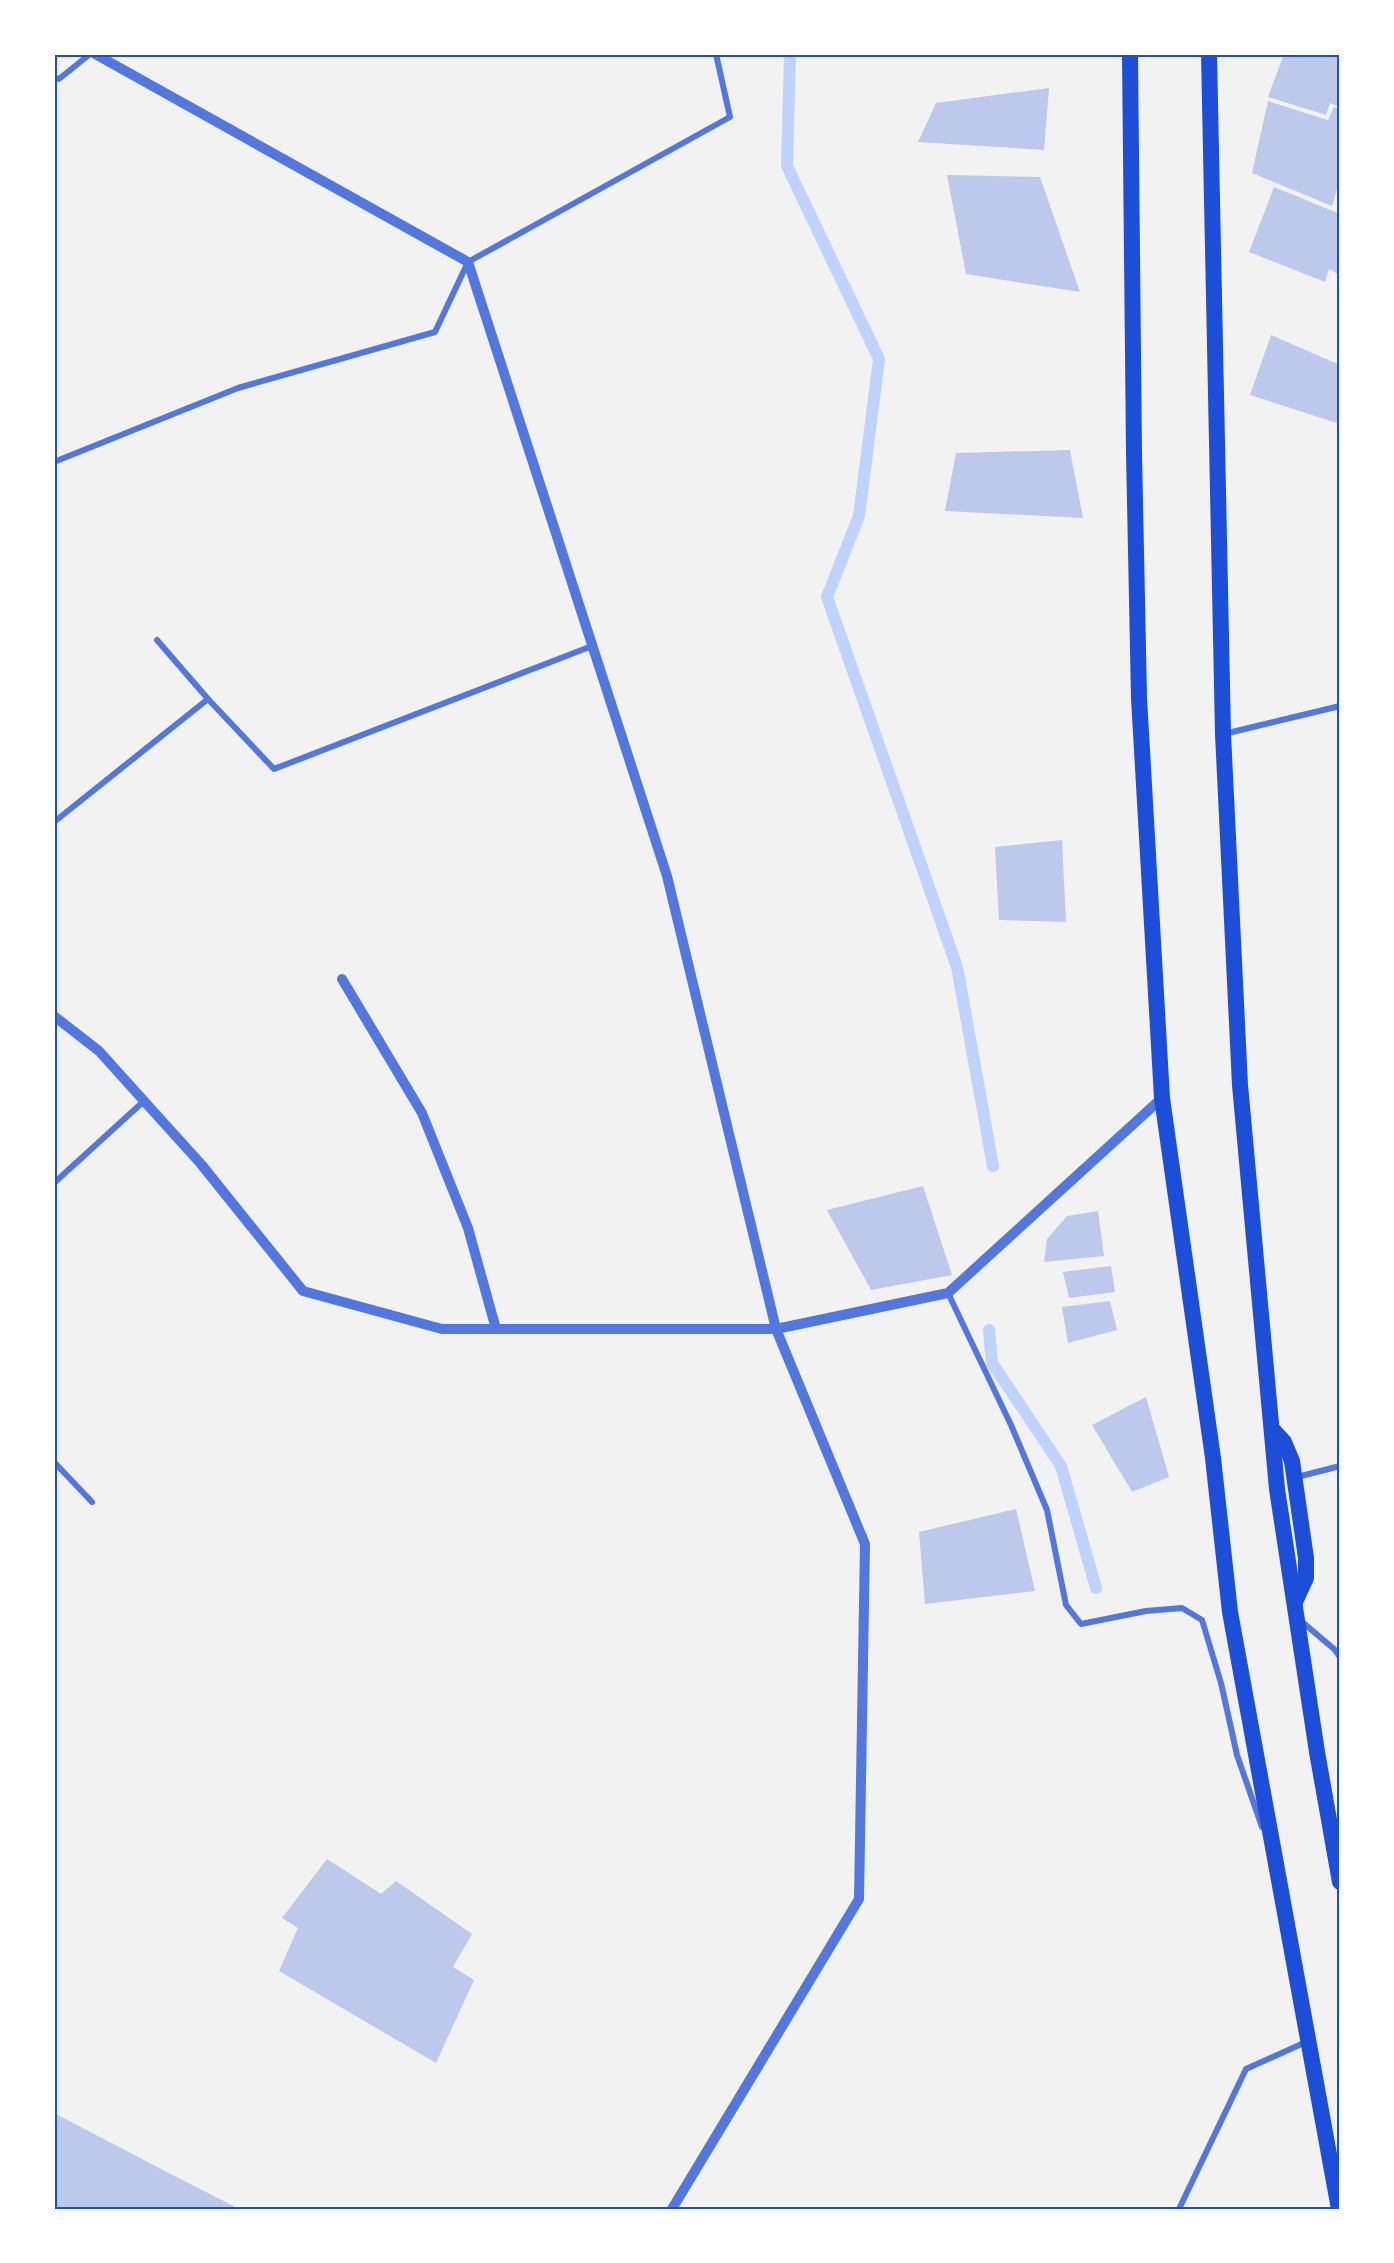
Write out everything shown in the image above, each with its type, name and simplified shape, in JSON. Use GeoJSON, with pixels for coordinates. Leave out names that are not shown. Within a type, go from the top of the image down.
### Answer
{"type":"FeatureCollection","features":[{"type":"Feature","properties":{"kind":"highway"},"geometry":{"type":"LineString","coordinates":[[1130,54],[1139,698],[1162,1098],[1213,1458],[1230,1612],[1339,2209]]}},
{"type":"Feature","properties":{"kind":"highway"},"geometry":{"type":"LineString","coordinates":[[1209,54],[1223,734],[1240,1085],[1277,1489],[1317,1752],[1340,1882]]}},
{"type":"Feature","properties":{"kind":"highway"},"geometry":{"type":"LineString","coordinates":[[1272,1429],[1284,1442],[1292,1461],[1306,1558],[1306,1578],[1295,1602]]}},
{"type":"Feature","properties":{"kind":"street"},"geometry":{"type":"LineString","coordinates":[[54,78],[59,79],[92,54],[468,262],[667,876],[776,1329],[865,1544],[859,1899],[672,2209]]}},
{"type":"Feature","properties":{"kind":"street"},"geometry":{"type":"LineString","coordinates":[[54,462],[238,388],[435,332],[468,262],[730,117],[716,54]]}},
{"type":"Feature","properties":{"kind":"street"},"geometry":{"type":"LineString","coordinates":[[157,639],[208,699],[274,769],[592,646]]}},
{"type":"Feature","properties":{"kind":"street"},"geometry":{"type":"LineString","coordinates":[[54,822],[208,699]]}},
{"type":"Feature","properties":{"kind":"street"},"geometry":{"type":"LineString","coordinates":[[1223,734],[1340,706]]}},
{"type":"Feature","properties":{"kind":"street"},"geometry":{"type":"LineString","coordinates":[[342,979],[422,1113],[468,1228],[496,1329]]}},
{"type":"Feature","properties":{"kind":"street"},"geometry":{"type":"LineString","coordinates":[[54,1016],[99,1051],[201,1164],[303,1291],[442,1329],[776,1329],[948,1293],[1162,1098]]}},
{"type":"Feature","properties":{"kind":"street"},"geometry":{"type":"LineString","coordinates":[[54,1183],[144,1101]]}},
{"type":"Feature","properties":{"kind":"street"},"geometry":{"type":"LineString","coordinates":[[948,1293],[1011,1425],[1047,1510],[1066,1605],[1081,1624],[1146,1611],[1182,1608],[1202,1620],[1221,1683],[1237,1755],[1277,1871]]}},
{"type":"Feature","properties":{"kind":"street"},"geometry":{"type":"LineString","coordinates":[[54,1462],[92,1502]]}},
{"type":"Feature","properties":{"kind":"street"},"geometry":{"type":"LineString","coordinates":[[1295,1477],[1340,1466]]}},
{"type":"Feature","properties":{"kind":"street"},"geometry":{"type":"LineString","coordinates":[[1298,1619],[1340,1657]]}},
{"type":"Feature","properties":{"kind":"street"},"geometry":{"type":"LineString","coordinates":[[1179,2209],[1246,2069],[1307,2042]]}},
{"type":"Feature","properties":{"kind":"building"},"geometry":{"type":"Polygon","coordinates":[[[1284,54],[1340,54],[1340,107],[1330,103],[1326,115],[1268,97],[1284,54]]]}},
{"type":"Feature","properties":{"kind":"building"},"geometry":{"type":"Polygon","coordinates":[[[1049,88],[1044,150],[918,142],[936,103],[1049,88]]]}},
{"type":"Feature","properties":{"kind":"building"},"geometry":{"type":"Polygon","coordinates":[[[1268,101],[1328,120],[1334,107],[1340,109],[1340,179],[1332,206],[1252,173],[1268,101]]]}},
{"type":"Feature","properties":{"kind":"building"},"geometry":{"type":"Polygon","coordinates":[[[947,175],[1040,177],[1080,292],[966,274],[947,175]]]}},
{"type":"Feature","properties":{"kind":"building"},"geometry":{"type":"Polygon","coordinates":[[[1274,187],[1340,214],[1338,274],[1329,269],[1325,282],[1249,252],[1274,187]]]}},
{"type":"Feature","properties":{"kind":"building"},"geometry":{"type":"Polygon","coordinates":[[[1271,335],[1340,365],[1340,424],[1250,395],[1271,335]]]}},
{"type":"Feature","properties":{"kind":"building"},"geometry":{"type":"Polygon","coordinates":[[[1070,450],[1083,518],[945,511],[956,453],[1070,450]]]}},
{"type":"Feature","properties":{"kind":"building"},"geometry":{"type":"Polygon","coordinates":[[[1062,840],[1066,922],[999,920],[995,847],[1062,840]]]}},
{"type":"Feature","properties":{"kind":"building"},"geometry":{"type":"Polygon","coordinates":[[[923,1186],[952,1275],[871,1290],[827,1210],[923,1186]]]}},
{"type":"Feature","properties":{"kind":"building"},"geometry":{"type":"Polygon","coordinates":[[[1098,1211],[1104,1256],[1044,1262],[1047,1239],[1067,1216],[1098,1211]]]}},
{"type":"Feature","properties":{"kind":"building"},"geometry":{"type":"Polygon","coordinates":[[[1111,1266],[1115,1292],[1069,1298],[1063,1272],[1111,1266]]]}},
{"type":"Feature","properties":{"kind":"building"},"geometry":{"type":"Polygon","coordinates":[[[1110,1301],[1117,1330],[1068,1343],[1062,1307],[1110,1301]]]}},
{"type":"Feature","properties":{"kind":"building"},"geometry":{"type":"Polygon","coordinates":[[[1146,1397],[1169,1477],[1132,1492],[1092,1425],[1146,1397]]]}},
{"type":"Feature","properties":{"kind":"building"},"geometry":{"type":"Polygon","coordinates":[[[1016,1509],[1035,1591],[925,1604],[919,1532],[1016,1509]]]}},
{"type":"Feature","properties":{"kind":"building"},"geometry":{"type":"Polygon","coordinates":[[[327,1859],[381,1894],[396,1881],[472,1934],[453,1967],[474,1980],[436,2063],[279,1971],[298,1928],[282,1918],[327,1859]]]}},
{"type":"Feature","properties":{"kind":"building"},"geometry":{"type":"Polygon","coordinates":[[[54,2113],[165,2171],[239,2209],[54,2209],[54,2113]]]}},
{"type":"Feature","properties":{"kind":"waterway"},"geometry":{"type":"LineString","coordinates":[[790,54],[787,166],[879,359],[859,516],[827,597],[957,967],[993,1166]]}},
{"type":"Feature","properties":{"kind":"waterway"},"geometry":{"type":"LineString","coordinates":[[989,1330],[992,1363],[1061,1466],[1096,1588]]}}]}
